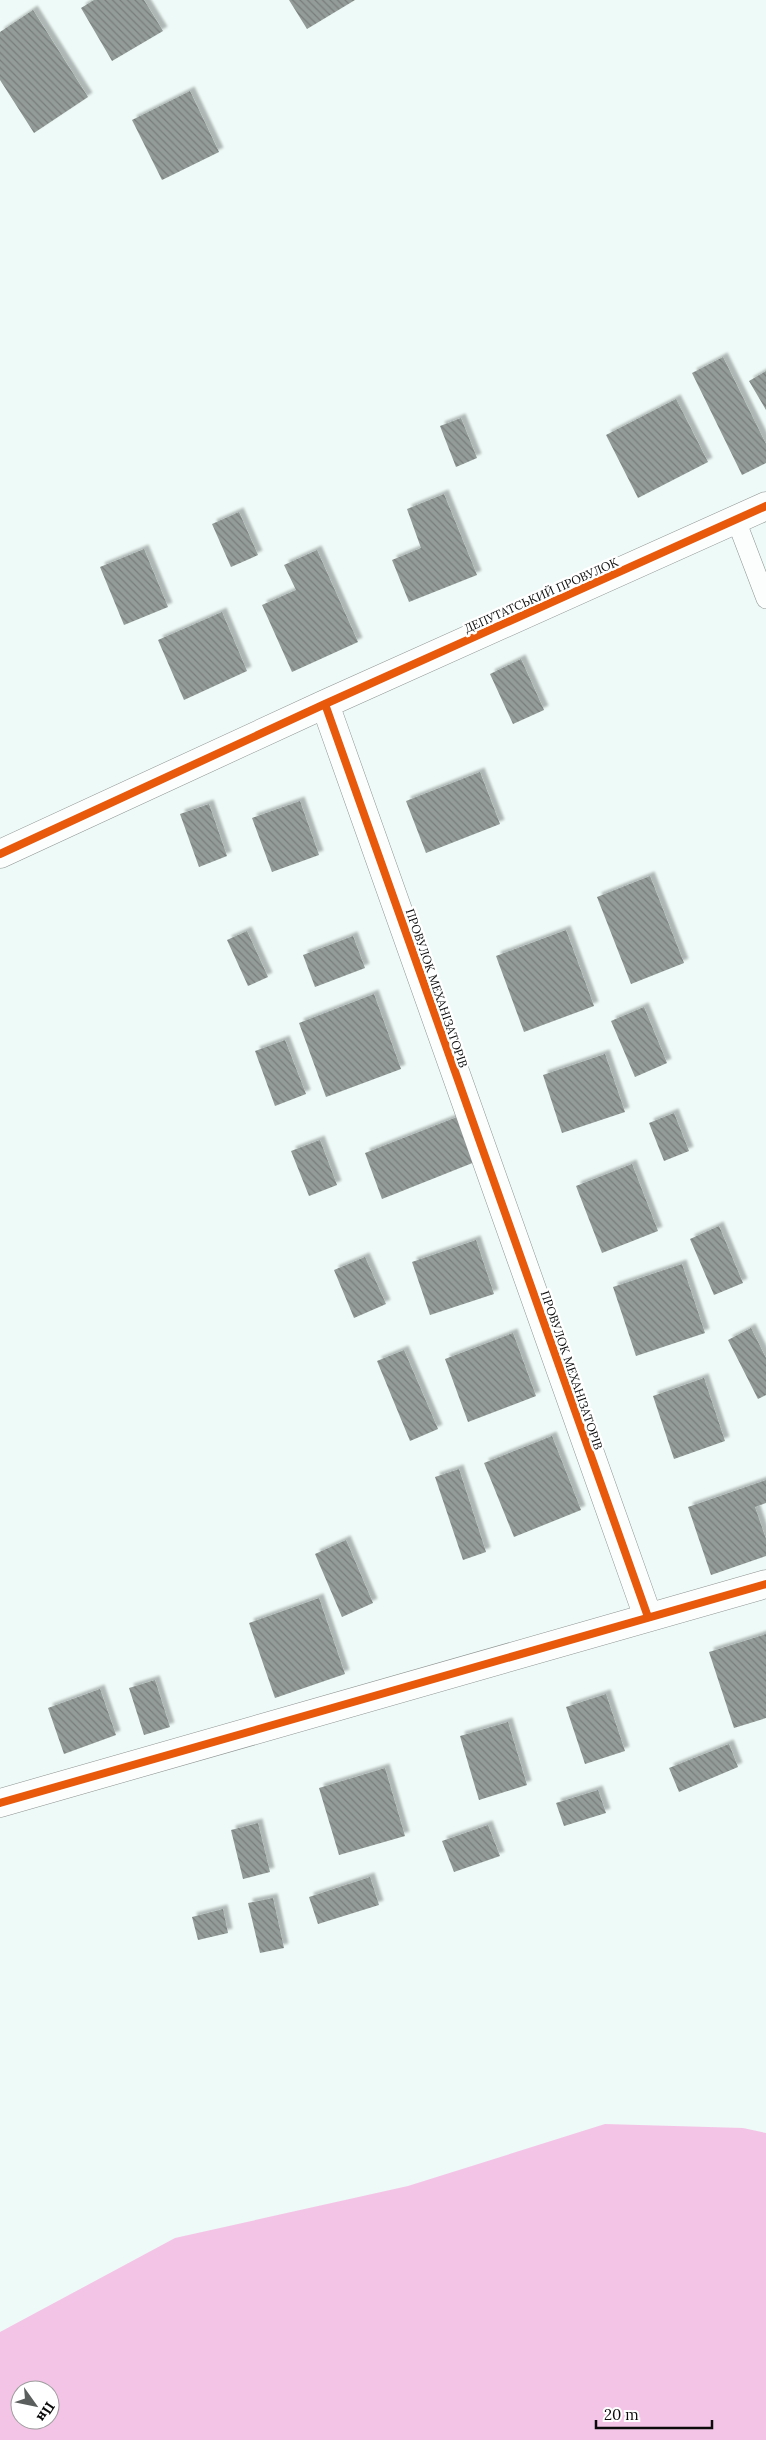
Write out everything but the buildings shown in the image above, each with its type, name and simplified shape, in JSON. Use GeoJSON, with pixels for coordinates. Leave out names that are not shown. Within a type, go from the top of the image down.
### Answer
{"type":"FeatureCollection","features":[{"type":"Feature","properties":{"kind":"street","name":"ДЕПУТАТСЬКИЙ ПРОВУЛОК"},"geometry":{"type":"LineString","coordinates":[[325,704],[766,506]]}},
{"type":"Feature","properties":{"kind":"street"},"geometry":{"type":"LineString","coordinates":[[0,854],[325,704]]}},
{"type":"Feature","properties":{"kind":"street","name":"ПРОВУЛОК МЕХАНІЗАТОРІВ"},"geometry":{"type":"LineString","coordinates":[[325,704],[648,1618]]}},
{"type":"Feature","properties":{"kind":"street"},"geometry":{"type":"LineString","coordinates":[[0,1803],[766,1584]]}},
{"type":"Feature","properties":{"kind":"lane"},"geometry":{"type":"LineString","coordinates":[[736,520],[766,599]]}},
{"type":"Feature","properties":{"kind":"shaded area"},"geometry":{"type":"Polygon","coordinates":[[[605,2124],[743,2128],[766,2133],[766,2440],[0,2440],[0,2332],[175,2238],[408,2186],[605,2124]]]}},
{"type":"Feature","properties":{"kind":"cycle path"},"geometry":{"type":"LineString","coordinates":[[0,854],[325,704],[766,506]]}},
{"type":"Feature","properties":{"kind":"cycle path"},"geometry":{"type":"LineString","coordinates":[[325,704],[648,1617]]}},
{"type":"Feature","properties":{"kind":"cycle path"},"geometry":{"type":"LineString","coordinates":[[0,1803],[766,1584]]}}]}
